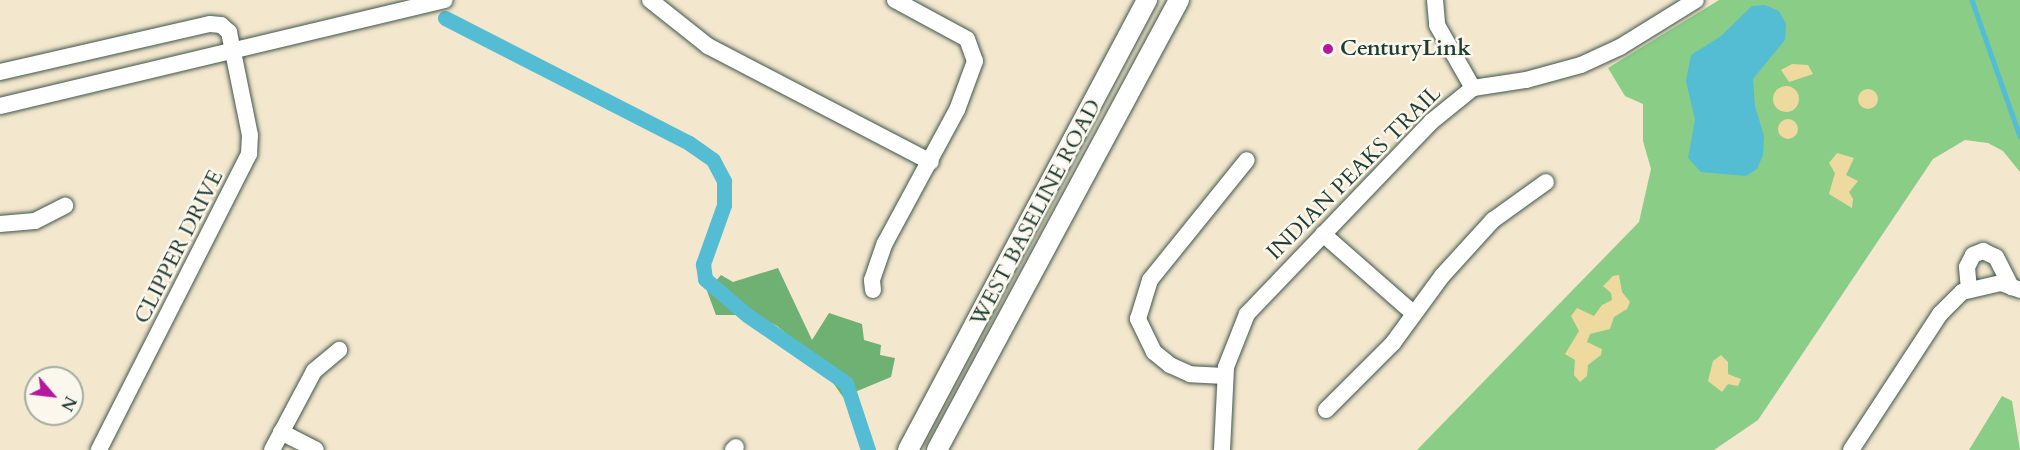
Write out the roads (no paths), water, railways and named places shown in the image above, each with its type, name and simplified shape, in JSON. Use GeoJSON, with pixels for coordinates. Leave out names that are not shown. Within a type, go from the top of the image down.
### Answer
{"type":"FeatureCollection","features":[{"type":"Feature","properties":{"kind":"main road","name":"WEST BASELINE ROAD"},"geometry":{"type":"LineString","coordinates":[[908,450],[1147,0]]}},
{"type":"Feature","properties":{"kind":"main road","name":"WEST BASELINE ROAD"},"geometry":{"type":"LineString","coordinates":[[937,450],[1179,0]]}},
{"type":"Feature","properties":{"kind":"street"},"geometry":{"type":"LineString","coordinates":[[0,106],[233,53],[411,4],[445,0]]}},
{"type":"Feature","properties":{"kind":"street"},"geometry":{"type":"LineString","coordinates":[[650,0],[708,46],[931,162]]}},
{"type":"Feature","properties":{"kind":"street"},"geometry":{"type":"LineString","coordinates":[[873,290],[872,280],[885,243],[931,162],[957,110],[975,61],[974,50],[967,39],[895,0]]}},
{"type":"Feature","properties":{"kind":"street"},"geometry":{"type":"LineString","coordinates":[[1435,0],[1437,25],[1473,88]]}},
{"type":"Feature","properties":{"kind":"street","name":"INDIAN PEAKS TRAIL"},"geometry":{"type":"LineString","coordinates":[[1222,450],[1225,376],[1233,342],[1247,314],[1431,122],[1473,88],[1526,80],[1581,65],[1620,47],[1696,0]]}},
{"type":"Feature","properties":{"kind":"street","name":"CLIPPER DRIVE"},"geometry":{"type":"LineString","coordinates":[[0,72],[210,24],[221,25],[229,32],[250,135],[246,163],[99,450]]}},
{"type":"Feature","properties":{"kind":"street"},"geometry":{"type":"LineString","coordinates":[[1225,376],[1190,374],[1170,365],[1154,352],[1142,334],[1138,319],[1150,280],[1247,160]]}},
{"type":"Feature","properties":{"kind":"street"},"geometry":{"type":"LineString","coordinates":[[1326,410],[1393,343],[1414,314],[1493,220],[1546,182]]}},
{"type":"Feature","properties":{"kind":"street"},"geometry":{"type":"LineString","coordinates":[[0,224],[35,221],[65,206]]}},
{"type":"Feature","properties":{"kind":"street"},"geometry":{"type":"LineString","coordinates":[[1323,234],[1414,314]]}},
{"type":"Feature","properties":{"kind":"street"},"geometry":{"type":"LineString","coordinates":[[1969,290],[1967,267],[1973,255],[1983,251],[1996,257],[2015,289]]}},
{"type":"Feature","properties":{"kind":"street"},"geometry":{"type":"LineString","coordinates":[[1851,450],[1940,314],[1969,290],[2001,283],[2015,289]]}},
{"type":"Feature","properties":{"kind":"street"},"geometry":{"type":"LineString","coordinates":[[272,450],[314,371],[339,350]]}},
{"type":"Feature","properties":{"kind":"street"},"geometry":{"type":"LineString","coordinates":[[281,432],[316,450]]}},
{"type":"Feature","properties":{"kind":"water"},"geometry":{"type":"Polygon","coordinates":[[[1765,5],[1779,11],[1786,24],[1785,40],[1753,79],[1755,106],[1764,136],[1763,155],[1757,169],[1746,176],[1701,172],[1688,158],[1695,120],[1686,81],[1691,55],[1721,36],[1752,6],[1765,5]]]}},
{"type":"Feature","properties":{"kind":"waterway"},"geometry":{"type":"LineString","coordinates":[[1972,0],[2020,136]]}},
{"type":"Feature","properties":{"kind":"waterway"},"geometry":{"type":"LineString","coordinates":[[445,18],[689,143],[713,160],[724,181],[724,205],[703,264],[705,279],[747,315],[846,383],[868,450]]}},
{"type":"Feature","properties":{"kind":"place","name":"CenturyLink"},"geometry":{"type":"Point","coordinates":[1328,49]}}]}
